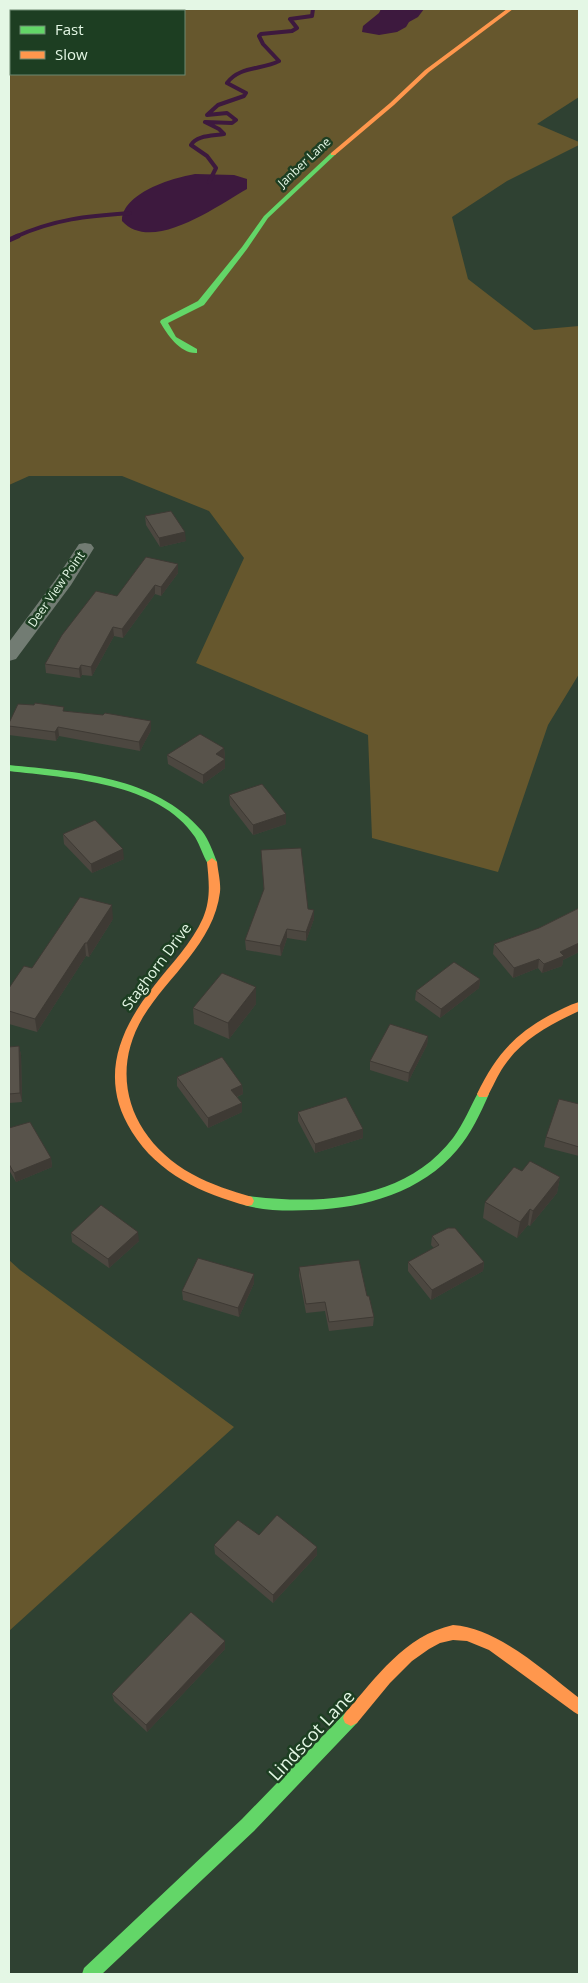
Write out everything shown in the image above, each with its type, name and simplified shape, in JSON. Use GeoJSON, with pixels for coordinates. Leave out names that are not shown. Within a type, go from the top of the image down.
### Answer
{"type":"FeatureCollection","features":[{"type":"Feature","properties":{"kind":"street","name":"Janber Lane"},"geometry":{"type":"LineString","coordinates":[[194,351],[173,338],[164,322],[201,303],[245,248],[266,217],[344,144],[427,72],[510,9]]}},
{"type":"Feature","properties":{"kind":"street","name":"Deer View Point"},"geometry":{"type":"LineString","coordinates":[[9,655],[64,581],[85,548]]}},
{"type":"Feature","properties":{"kind":"street","name":"Staghorn Drive"},"geometry":{"type":"LineString","coordinates":[[9,768],[81,778],[122,786],[135,791],[176,811],[199,835],[209,849],[215,876],[214,898],[208,919],[196,940],[130,1025],[120,1058],[119,1074],[125,1106],[140,1136],[151,1149],[177,1171],[212,1190],[250,1202],[308,1206],[350,1201],[386,1192],[400,1186],[435,1164],[460,1138],[477,1110],[496,1066],[509,1049],[532,1030],[579,1006]]}},
{"type":"Feature","properties":{"kind":"street","name":"Lindscot Lane"},"geometry":{"type":"LineString","coordinates":[[90,1974],[274,1799],[349,1721],[403,1659],[434,1637],[456,1632],[482,1637],[497,1645],[579,1707]]}},
{"type":"Feature","properties":{"kind":"shaded area"},"geometry":{"type":"Polygon","coordinates":[[[381,9],[424,9],[418,17],[397,32],[379,35],[362,32],[363,26],[379,13],[381,9]]]}},
{"type":"Feature","properties":{"kind":"shaded area"},"geometry":{"type":"Polygon","coordinates":[[[579,9],[579,97],[537,124],[579,142],[579,145],[507,181],[452,217],[468,279],[534,330],[579,326],[579,674],[548,725],[498,872],[372,838],[368,735],[196,663],[244,558],[209,511],[122,476],[29,476],[9,485],[9,19],[10,75],[185,75],[185,10],[18,10],[579,9]]]}},
{"type":"Feature","properties":{"kind":"shaded area"},"geometry":{"type":"Polygon","coordinates":[[[195,174],[234,175],[247,179],[247,189],[202,215],[167,230],[150,232],[135,230],[122,221],[124,211],[130,202],[139,195],[162,183],[195,174]]]}},
{"type":"Feature","properties":{"kind":"shaded area"},"geometry":{"type":"Polygon","coordinates":[[[9,1260],[234,1427],[9,1631],[9,1260]]]}},
{"type":"Feature","properties":{"kind":"building"},"geometry":{"type":"Polygon","coordinates":[[[171,511],[185,532],[159,538],[145,516],[171,511]]]}},
{"type":"Feature","properties":{"kind":"building"},"geometry":{"type":"Polygon","coordinates":[[[146,557],[178,564],[161,587],[155,585],[122,629],[113,627],[91,667],[81,665],[79,669],[45,664],[62,635],[96,591],[117,596],[146,557]]]}},
{"type":"Feature","properties":{"kind":"building"},"geometry":{"type":"Polygon","coordinates":[[[35,703],[64,707],[63,711],[103,715],[105,713],[151,721],[139,742],[58,727],[55,732],[9,726],[18,704],[34,705],[35,703]]]}},
{"type":"Feature","properties":{"kind":"building"},"geometry":{"type":"Polygon","coordinates":[[[200,734],[224,748],[216,754],[225,759],[203,775],[167,755],[200,734]]]}},
{"type":"Feature","properties":{"kind":"building"},"geometry":{"type":"Polygon","coordinates":[[[262,784],[286,814],[253,825],[229,795],[262,784]]]}},
{"type":"Feature","properties":{"kind":"building"},"geometry":{"type":"Polygon","coordinates":[[[95,820],[123,849],[91,864],[63,834],[95,820]]]}},
{"type":"Feature","properties":{"kind":"building"},"geometry":{"type":"Polygon","coordinates":[[[301,848],[308,909],[314,910],[306,932],[287,929],[280,946],[245,940],[264,889],[261,850],[301,848]]]}},
{"type":"Feature","properties":{"kind":"building"},"geometry":{"type":"Polygon","coordinates":[[[80,897],[112,905],[35,1019],[9,1011],[9,988],[24,966],[32,968],[80,897]]]}},
{"type":"Feature","properties":{"kind":"building"},"geometry":{"type":"Polygon","coordinates":[[[579,908],[579,943],[560,952],[564,956],[544,964],[539,959],[514,968],[494,944],[539,928],[579,908]]]}},
{"type":"Feature","properties":{"kind":"building"},"geometry":{"type":"Polygon","coordinates":[[[454,962],[480,979],[441,1009],[416,991],[454,962]]]}},
{"type":"Feature","properties":{"kind":"building"},"geometry":{"type":"Polygon","coordinates":[[[222,973],[256,987],[228,1023],[193,1008],[222,973]]]}},
{"type":"Feature","properties":{"kind":"building"},"geometry":{"type":"Polygon","coordinates":[[[390,1024],[428,1036],[409,1073],[370,1061],[390,1024]]]}},
{"type":"Feature","properties":{"kind":"building"},"geometry":{"type":"Polygon","coordinates":[[[19,1046],[20,1093],[9,1094],[9,1047],[19,1046]]]}},
{"type":"Feature","properties":{"kind":"building"},"geometry":{"type":"Polygon","coordinates":[[[222,1057],[242,1085],[231,1090],[242,1103],[208,1118],[177,1077],[222,1057]]]}},
{"type":"Feature","properties":{"kind":"building"},"geometry":{"type":"Polygon","coordinates":[[[346,1097],[363,1129],[315,1144],[298,1112],[346,1097]]]}},
{"type":"Feature","properties":{"kind":"building"},"geometry":{"type":"Polygon","coordinates":[[[559,1099],[579,1104],[579,1147],[546,1137],[559,1099]]]}},
{"type":"Feature","properties":{"kind":"building"},"geometry":{"type":"Polygon","coordinates":[[[30,1122],[51,1158],[14,1173],[9,1164],[9,1128],[30,1122]]]}},
{"type":"Feature","properties":{"kind":"building"},"geometry":{"type":"Polygon","coordinates":[[[530,1161],[560,1177],[533,1211],[530,1209],[520,1222],[485,1202],[514,1167],[522,1171],[530,1161]]]}},
{"type":"Feature","properties":{"kind":"building"},"geometry":{"type":"Polygon","coordinates":[[[101,1205],[138,1232],[108,1259],[71,1233],[101,1205]]]}},
{"type":"Feature","properties":{"kind":"building"},"geometry":{"type":"Polygon","coordinates":[[[448,1228],[455,1228],[484,1262],[432,1290],[408,1262],[439,1245],[432,1236],[448,1228]]]}},
{"type":"Feature","properties":{"kind":"building"},"geometry":{"type":"Polygon","coordinates":[[[198,1258],[254,1274],[238,1308],[182,1291],[198,1258]]]}},
{"type":"Feature","properties":{"kind":"building"},"geometry":{"type":"Polygon","coordinates":[[[359,1260],[374,1317],[329,1322],[325,1302],[306,1304],[299,1267],[359,1260]]]}},
{"type":"Feature","properties":{"kind":"building"},"geometry":{"type":"Polygon","coordinates":[[[277,1515],[317,1547],[273,1595],[214,1545],[238,1520],[259,1535],[277,1515]]]}},
{"type":"Feature","properties":{"kind":"building"},"geometry":{"type":"Polygon","coordinates":[[[191,1612],[225,1641],[146,1725],[112,1694],[191,1612]]]}},
{"type":"Feature","properties":{"kind":"waterway"},"geometry":{"type":"LineString","coordinates":[[209,182],[216,168],[207,156],[191,145],[197,139],[224,134],[219,129],[205,122],[232,123],[236,120],[227,113],[207,115],[218,105],[244,96],[246,93],[227,83],[232,78],[244,71],[279,61],[263,44],[259,36],[261,34],[292,31],[297,28],[290,19],[312,16],[313,9]]}},
{"type":"Feature","properties":{"kind":"waterway"},"geometry":{"type":"LineString","coordinates":[[15,237],[44,226],[71,219],[130,213]]}},
{"type":"Feature","properties":{"kind":"waterway"},"geometry":{"type":"LineString","coordinates":[[9,240],[18,236]]}},
{"type":"Feature","properties":{"kind":"traffic: fast"},"geometry":{"type":"LineString","coordinates":[[194,351],[173,338],[164,322],[201,303],[245,248],[266,217],[333,154]]}},
{"type":"Feature","properties":{"kind":"traffic: fast"},"geometry":{"type":"LineString","coordinates":[[9,768],[97,780],[127,788],[155,799],[180,814],[199,835],[212,862]]}},
{"type":"Feature","properties":{"kind":"traffic: fast"},"geometry":{"type":"LineString","coordinates":[[248,1201],[300,1206],[326,1205],[378,1195],[402,1185],[425,1172],[457,1142],[467,1127],[483,1094]]}},
{"type":"Feature","properties":{"kind":"traffic: fast"},"geometry":{"type":"LineString","coordinates":[[90,1974],[248,1825],[351,1718]]}},
{"type":"Feature","properties":{"kind":"traffic: slow"},"geometry":{"type":"LineString","coordinates":[[333,154],[392,104],[427,71],[510,9]]}},
{"type":"Feature","properties":{"kind":"traffic: slow"},"geometry":{"type":"LineString","coordinates":[[212,862],[215,891],[208,918],[194,942],[138,1015],[125,1042],[120,1072],[121,1088],[124,1104],[130,1118],[138,1132],[160,1157],[173,1168],[201,1185],[248,1201]]}},
{"type":"Feature","properties":{"kind":"traffic: slow"},"geometry":{"type":"LineString","coordinates":[[483,1094],[500,1062],[510,1050],[546,1022],[579,1006]]}},
{"type":"Feature","properties":{"kind":"traffic: slow"},"geometry":{"type":"LineString","coordinates":[[351,1718],[385,1678],[407,1656],[423,1643],[438,1636],[453,1633],[467,1634],[495,1645],[579,1707]]}}]}
